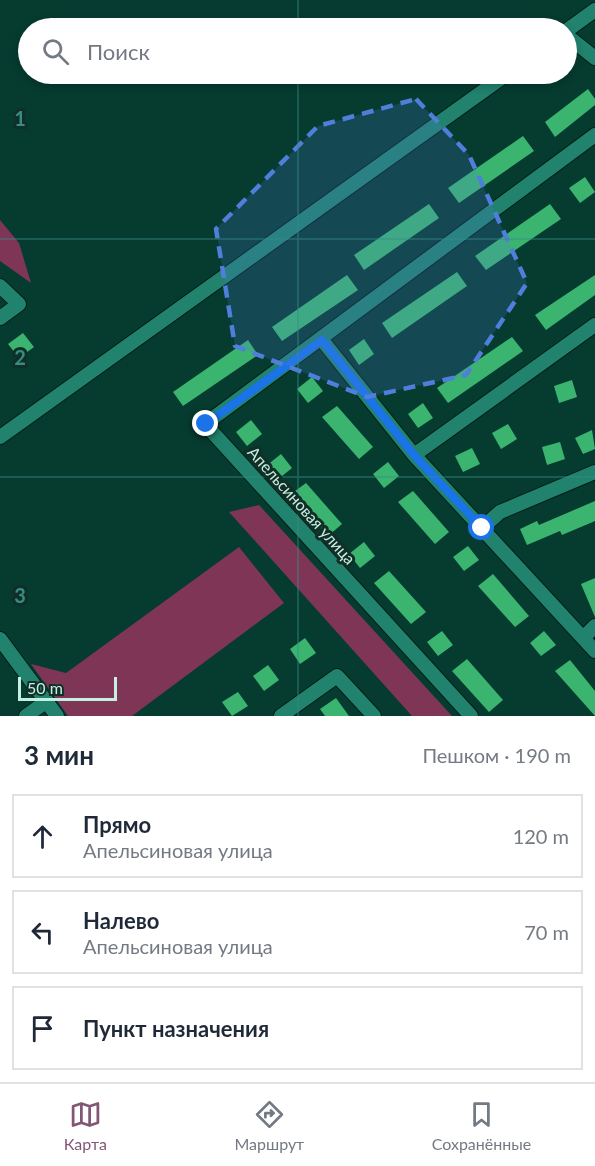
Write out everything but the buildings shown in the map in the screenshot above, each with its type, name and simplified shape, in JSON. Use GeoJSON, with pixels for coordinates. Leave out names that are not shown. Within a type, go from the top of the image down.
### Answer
{"type":"FeatureCollection","features":[{"type":"Feature","properties":{"kind":"street"},"geometry":{"type":"LineString","coordinates":[[577,25],[595,10]]}},
{"type":"Feature","properties":{"kind":"street"},"geometry":{"type":"LineString","coordinates":[[577,42],[595,58]]}},
{"type":"Feature","properties":{"kind":"street"},"geometry":{"type":"LineString","coordinates":[[0,437],[493,84]]}},
{"type":"Feature","properties":{"kind":"street","name":"Апельсиновая улица"},"geometry":{"type":"LineString","coordinates":[[471,716],[206,424],[595,135]]}},
{"type":"Feature","properties":{"kind":"street"},"geometry":{"type":"LineString","coordinates":[[0,286],[19,304],[0,318]]}},
{"type":"Feature","properties":{"kind":"street"},"geometry":{"type":"LineString","coordinates":[[414,455],[595,325]]}},
{"type":"Feature","properties":{"kind":"street"},"geometry":{"type":"LineString","coordinates":[[322,340],[414,455],[595,651]]}},
{"type":"Feature","properties":{"kind":"street"},"geometry":{"type":"LineString","coordinates":[[482,528],[500,512],[595,472]]}},
{"type":"Feature","properties":{"kind":"street"},"geometry":{"type":"LineString","coordinates":[[583,638],[595,626]]}},
{"type":"Feature","properties":{"kind":"street"},"geometry":{"type":"LineString","coordinates":[[0,639],[57,716]]}},
{"type":"Feature","properties":{"kind":"street"},"geometry":{"type":"LineString","coordinates":[[281,716],[337,676],[374,716]]}},
{"type":"Feature","properties":{"kind":"street"},"geometry":{"type":"LineString","coordinates":[[26,716],[47,701]]}},
{"type":"Feature","properties":{"kind":"highlighted area"},"geometry":{"type":"Polygon","coordinates":[[[416,99],[469,155],[527,283],[466,375],[367,397],[235,346],[216,229],[318,126],[416,99]]]}},
{"type":"Feature","properties":{"kind":"shaded area"},"geometry":{"type":"Polygon","coordinates":[[[0,220],[19,243],[31,283],[0,261],[0,220]]]}},
{"type":"Feature","properties":{"kind":"shaded area"},"geometry":{"type":"Polygon","coordinates":[[[259,505],[452,716],[412,716],[229,512],[259,505]]]}},
{"type":"Feature","properties":{"kind":"shaded area"},"geometry":{"type":"Polygon","coordinates":[[[239,547],[284,603],[132,716],[68,716],[31,664],[66,673],[239,547]]]}},
{"type":"Feature","properties":{"kind":"route"},"geometry":{"type":"LineString","coordinates":[[206,424],[322,340],[414,455],[482,528]]}}]}
